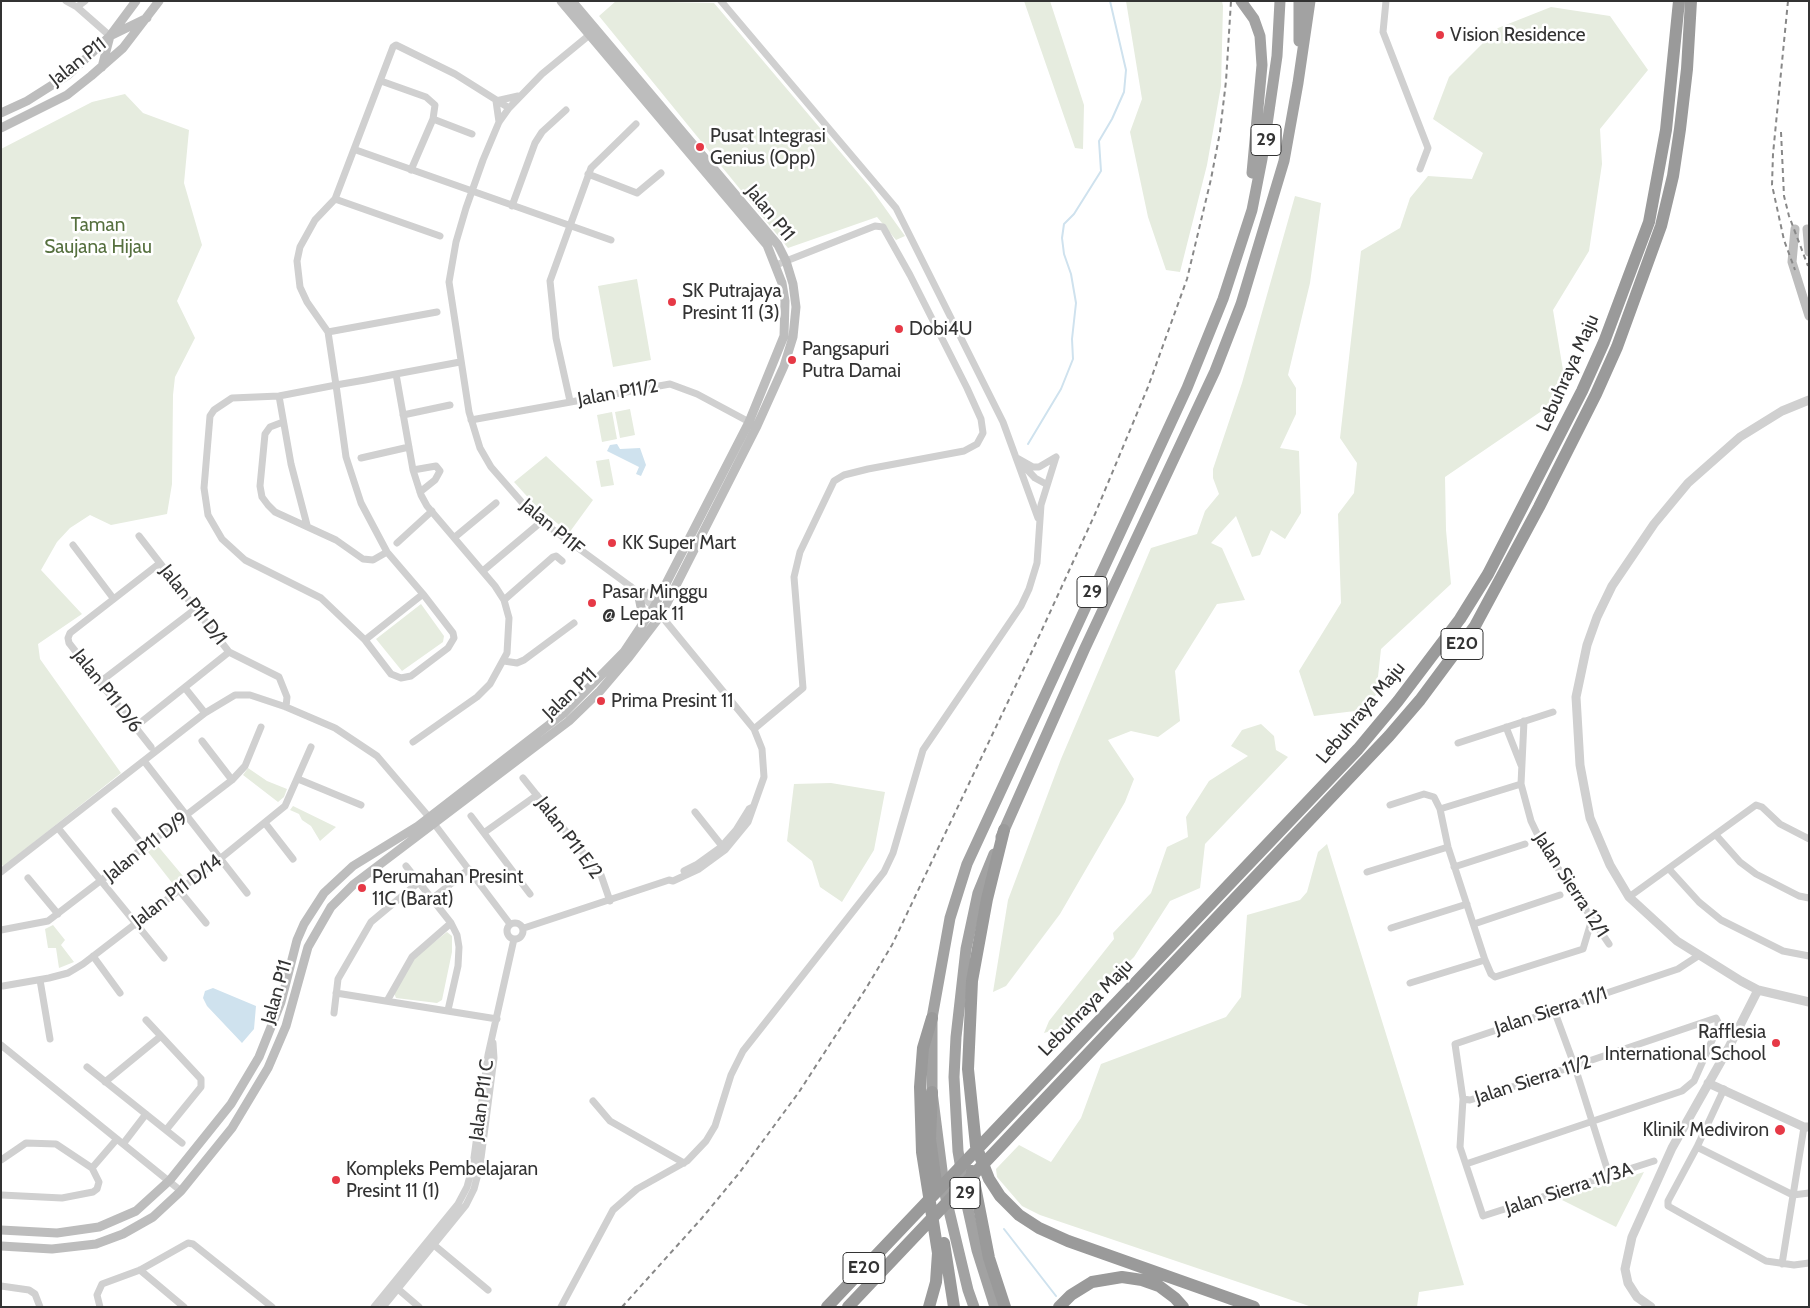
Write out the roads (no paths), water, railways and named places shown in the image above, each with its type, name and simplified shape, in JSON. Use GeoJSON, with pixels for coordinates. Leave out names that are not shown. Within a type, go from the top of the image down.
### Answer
{"type":"FeatureCollection","features":[{"type":"Feature","properties":{"kind":"highway"},"geometry":{"type":"LineString","coordinates":[[1231,275],[1254,168],[1262,65],[1260,36],[1254,19],[1241,1]]}},
{"type":"Feature","properties":{"kind":"highway","name":"29"},"geometry":{"type":"LineString","coordinates":[[974,1307],[965,1281],[945,1194],[932,1092],[932,1018],[950,918],[967,864],[1194,372],[1231,275],[1252,210],[1269,123],[1277,56],[1280,1]]}},
{"type":"Feature","properties":{"kind":"highway","name":"29"},"geometry":{"type":"LineString","coordinates":[[995,1307],[977,1250],[967,1205],[958,1151],[954,1077],[966,949],[978,893],[1077,665],[1229,338],[1284,161],[1298,83],[1299,1]]}},
{"type":"Feature","properties":{"kind":"highway"},"geometry":{"type":"LineString","coordinates":[[1298,83],[1310,1]]}},
{"type":"Feature","properties":{"kind":"highway","name":"Lebuhraya Maju"},"geometry":{"type":"LineString","coordinates":[[827,1307],[1358,749],[1460,619],[1488,574],[1582,391],[1604,342],[1649,222],[1666,130],[1679,1]]}},
{"type":"Feature","properties":{"kind":"highway","name":"Lebuhraya Maju"},"geometry":{"type":"LineString","coordinates":[[848,1307],[1389,736],[1420,700],[1475,626],[1539,508],[1596,394],[1649,261],[1661,226],[1673,176],[1687,69],[1692,1]]}},
{"type":"Feature","properties":{"kind":"highway"},"geometry":{"type":"LineString","coordinates":[[1004,830],[987,899],[972,980],[967,1138],[977,1202],[990,1258],[1005,1307]]}},
{"type":"Feature","properties":{"kind":"highway"},"geometry":{"type":"LineString","coordinates":[[929,1307],[936,1282],[938,1253],[922,1152],[920,1087],[922,1048],[932,1018]]}},
{"type":"Feature","properties":{"kind":"highway"},"geometry":{"type":"LineString","coordinates":[[968,1069],[973,1132],[980,1160],[1000,1196],[1019,1215],[1039,1228],[1068,1241],[1254,1307]]}},
{"type":"Feature","properties":{"kind":"highway"},"geometry":{"type":"LineString","coordinates":[[932,1092],[930,1140],[954,1307]]}},
{"type":"Feature","properties":{"kind":"highway"},"geometry":{"type":"LineString","coordinates":[[1059,1307],[1071,1295],[1092,1282],[1122,1277],[1142,1280],[1159,1286],[1175,1298],[1183,1307]]}},
{"type":"Feature","properties":{"kind":"main road","name":"Jalan P11"},"geometry":{"type":"LineString","coordinates":[[1,113],[27,101],[68,75],[110,36],[136,1]]}},
{"type":"Feature","properties":{"kind":"main road","name":"Jalan P11"},"geometry":{"type":"LineString","coordinates":[[1,128],[67,95],[102,67],[123,48],[159,1]]}},
{"type":"Feature","properties":{"kind":"main road","name":"Jalan P11"},"geometry":{"type":"LineString","coordinates":[[1,1246],[52,1248],[96,1244],[124,1234],[145,1222],[168,1205],[181,1191],[236,1122],[268,1068],[286,1026],[308,947],[325,916],[338,899],[354,884],[563,714],[624,652],[654,607],[784,366],[793,337],[796,307],[793,284],[786,261],[778,245],[592,33],[560,1]]}},
{"type":"Feature","properties":{"kind":"main road","name":"Jalan P11"},"geometry":{"type":"LineString","coordinates":[[1,1230],[57,1233],[99,1227],[136,1211],[170,1180],[231,1104],[259,1057],[280,1002],[297,940],[324,893],[353,866],[431,820],[569,721],[629,657],[661,615],[753,424],[784,336],[785,301],[776,265],[767,245],[592,33],[572,1]]}},
{"type":"Feature","properties":{"kind":"main road"},"geometry":{"type":"LineString","coordinates":[[102,67],[110,36],[147,18]]}},
{"type":"Feature","properties":{"kind":"main road"},"geometry":{"type":"LineString","coordinates":[[1809,252],[1807,232],[1795,231],[1792,262],[1809,316]]}},
{"type":"Feature","properties":{"kind":"main road"},"geometry":{"type":"LineString","coordinates":[[644,622],[638,592],[652,594],[663,589]]}},
{"type":"Feature","properties":{"kind":"street"},"geometry":{"type":"LineString","coordinates":[[66,1],[77,7],[110,36]]}},
{"type":"Feature","properties":{"kind":"street"},"geometry":{"type":"LineString","coordinates":[[77,7],[85,1]]}},
{"type":"Feature","properties":{"kind":"street"},"geometry":{"type":"LineString","coordinates":[[721,1],[896,208],[1003,422],[1038,520]]}},
{"type":"Feature","properties":{"kind":"street"},"geometry":{"type":"LineString","coordinates":[[1386,1],[1383,32],[1428,148],[1420,169]]}},
{"type":"Feature","properties":{"kind":"street","name":"Jalan P11F"},"geometry":{"type":"LineString","coordinates":[[592,33],[518,96],[508,108],[499,122],[472,192],[456,242],[448,282],[471,420],[480,448],[491,467],[541,522],[638,592],[654,607],[754,729]]}},
{"type":"Feature","properties":{"kind":"street"},"geometry":{"type":"LineString","coordinates":[[460,362],[336,385],[279,396],[232,398],[214,410],[210,416],[204,488],[208,515],[222,539],[237,555],[321,598],[365,640],[391,674],[401,678],[410,676],[448,648],[454,638],[451,628],[387,552],[361,503],[346,458],[336,385],[328,332],[307,302],[300,287],[297,261],[305,235],[315,220],[335,199],[356,150],[393,47],[396,45],[455,74],[508,108]]}},
{"type":"Feature","properties":{"kind":"street"},"geometry":{"type":"LineString","coordinates":[[380,81],[432,101],[435,110],[433,119],[411,170]]}},
{"type":"Feature","properties":{"kind":"street"},"geometry":{"type":"LineString","coordinates":[[496,101],[518,96]]}},
{"type":"Feature","properties":{"kind":"street"},"geometry":{"type":"LineString","coordinates":[[496,101],[499,122]]}},
{"type":"Feature","properties":{"kind":"street"},"geometry":{"type":"LineString","coordinates":[[512,206],[535,143],[547,127],[566,110]]}},
{"type":"Feature","properties":{"kind":"street"},"geometry":{"type":"LineString","coordinates":[[433,119],[472,134]]}},
{"type":"Feature","properties":{"kind":"street"},"geometry":{"type":"LineString","coordinates":[[570,401],[556,338],[550,281],[588,174],[594,164],[636,124]]}},
{"type":"Feature","properties":{"kind":"street"},"geometry":{"type":"LineString","coordinates":[[356,150],[611,240]]}},
{"type":"Feature","properties":{"kind":"street"},"geometry":{"type":"LineString","coordinates":[[588,174],[637,193],[661,174]]}},
{"type":"Feature","properties":{"kind":"street"},"geometry":{"type":"LineString","coordinates":[[335,199],[440,236]]}},
{"type":"Feature","properties":{"kind":"street"},"geometry":{"type":"LineString","coordinates":[[524,928],[669,880],[673,881],[699,869],[725,850],[748,822],[754,811],[753,807],[764,776],[764,760],[754,729],[803,688],[794,577],[800,552],[834,481],[844,475],[868,469],[964,451],[977,444],[983,434],[981,419],[967,388],[910,275],[880,225],[776,265]]}},
{"type":"Feature","properties":{"kind":"street"},"geometry":{"type":"LineString","coordinates":[[328,332],[437,312]]}},
{"type":"Feature","properties":{"kind":"street"},"geometry":{"type":"LineString","coordinates":[[396,374],[413,470],[420,492],[432,511],[484,570],[504,600],[509,618],[510,634],[504,661],[490,684],[477,697],[413,742]]}},
{"type":"Feature","properties":{"kind":"street","name":"Jalan P11/2"},"geometry":{"type":"LineString","coordinates":[[471,420],[670,384],[697,394],[753,424]]}},
{"type":"Feature","properties":{"kind":"street"},"geometry":{"type":"LineString","coordinates":[[279,396],[283,422],[307,525]]}},
{"type":"Feature","properties":{"kind":"street"},"geometry":{"type":"LineString","coordinates":[[1809,400],[1755,426],[1701,470],[1676,496],[1654,524],[1612,586],[1587,645],[1576,698],[1576,732],[1582,780],[1593,829],[1610,865],[1629,897],[1676,941],[1698,956],[1758,990],[1809,1002]]}},
{"type":"Feature","properties":{"kind":"street"},"geometry":{"type":"LineString","coordinates":[[403,415],[450,405]]}},
{"type":"Feature","properties":{"kind":"street"},"geometry":{"type":"LineString","coordinates":[[283,422],[270,426],[265,434],[260,486],[262,497],[275,512],[307,525],[368,560],[387,552]]}},
{"type":"Feature","properties":{"kind":"street"},"geometry":{"type":"LineString","coordinates":[[360,458],[409,447]]}},
{"type":"Feature","properties":{"kind":"street"},"geometry":{"type":"LineString","coordinates":[[561,1307],[613,1210],[637,1189],[684,1164],[697,1153],[715,1126],[731,1075],[743,1051],[884,872],[893,853],[923,750],[1021,606],[1029,589],[1037,563],[1038,520],[1046,484],[1056,457],[1039,467],[1033,467],[1017,458]]}},
{"type":"Feature","properties":{"kind":"street"},"geometry":{"type":"LineString","coordinates":[[1017,458],[1028,472],[1046,484]]}},
{"type":"Feature","properties":{"kind":"street"},"geometry":{"type":"LineString","coordinates":[[413,470],[436,466],[440,471],[434,480],[420,492]]}},
{"type":"Feature","properties":{"kind":"street"},"geometry":{"type":"LineString","coordinates":[[455,537],[496,503]]}},
{"type":"Feature","properties":{"kind":"street"},"geometry":{"type":"LineString","coordinates":[[397,543],[432,511]]}},
{"type":"Feature","properties":{"kind":"street"},"geometry":{"type":"LineString","coordinates":[[484,570],[541,522]]}},
{"type":"Feature","properties":{"kind":"street","name":"Jalan P11 D/1"},"geometry":{"type":"LineString","coordinates":[[139,536],[194,610],[229,652],[279,677],[287,697],[286,707]]}},
{"type":"Feature","properties":{"kind":"street"},"geometry":{"type":"LineString","coordinates":[[73,546],[113,598],[160,563]]}},
{"type":"Feature","properties":{"kind":"street"},"geometry":{"type":"LineString","coordinates":[[504,600],[553,557],[556,556],[562,561]]}},
{"type":"Feature","properties":{"kind":"street"},"geometry":{"type":"LineString","coordinates":[[365,640],[423,594]]}},
{"type":"Feature","properties":{"kind":"street","name":"Jalan P11 D/6"},"geometry":{"type":"LineString","coordinates":[[113,598],[70,633],[69,643],[151,747]]}},
{"type":"Feature","properties":{"kind":"street"},"geometry":{"type":"LineString","coordinates":[[100,682],[194,610]]}},
{"type":"Feature","properties":{"kind":"street"},"geometry":{"type":"LineString","coordinates":[[504,661],[517,663],[524,660],[574,623]]}},
{"type":"Feature","properties":{"kind":"street"},"geometry":{"type":"LineString","coordinates":[[135,727],[229,652]]}},
{"type":"Feature","properties":{"kind":"street"},"geometry":{"type":"LineString","coordinates":[[185,688],[205,713]]}},
{"type":"Feature","properties":{"kind":"street"},"geometry":{"type":"LineString","coordinates":[[2,871],[205,713],[235,695],[250,695],[286,707],[335,728],[377,756],[431,820],[510,924]]}},
{"type":"Feature","properties":{"kind":"street"},"geometry":{"type":"LineString","coordinates":[[1458,743],[1553,712]]}},
{"type":"Feature","properties":{"kind":"street","name":"Jalan Sierra 12/1"},"geometry":{"type":"LineString","coordinates":[[1524,721],[1521,784],[1536,835],[1609,944]]}},
{"type":"Feature","properties":{"kind":"street","name":"Jalan P11 D/9"},"geometry":{"type":"LineString","coordinates":[[1,930],[39,924],[58,914],[232,780],[245,766],[260,727]]}},
{"type":"Feature","properties":{"kind":"street"},"geometry":{"type":"LineString","coordinates":[[1506,727],[1522,767]]}},
{"type":"Feature","properties":{"kind":"street"},"geometry":{"type":"LineString","coordinates":[[202,741],[232,780]]}},
{"type":"Feature","properties":{"kind":"street","name":"Jalan P11 D/14"},"geometry":{"type":"LineString","coordinates":[[3,986],[68,973],[221,858],[285,806],[311,747]]}},
{"type":"Feature","properties":{"kind":"street"},"geometry":{"type":"LineString","coordinates":[[144,761],[188,814],[247,893]]}},
{"type":"Feature","properties":{"kind":"street","name":"Jalan P11 E/2"},"geometry":{"type":"LineString","coordinates":[[523,778],[601,875],[610,901]]}},
{"type":"Feature","properties":{"kind":"street"},"geometry":{"type":"LineString","coordinates":[[298,779],[361,805]]}},
{"type":"Feature","properties":{"kind":"street"},"geometry":{"type":"LineString","coordinates":[[1440,809],[1521,784]]}},
{"type":"Feature","properties":{"kind":"street"},"geometry":{"type":"LineString","coordinates":[[1390,805],[1428,794],[1434,797],[1440,809],[1454,867],[1491,974],[1495,976],[1583,949],[1592,919]]}},
{"type":"Feature","properties":{"kind":"street"},"geometry":{"type":"LineString","coordinates":[[485,832],[537,795]]}},
{"type":"Feature","properties":{"kind":"street"},"geometry":{"type":"LineString","coordinates":[[1629,897],[1756,806],[1762,807],[1780,824],[1809,839]]}},
{"type":"Feature","properties":{"kind":"street"},"geometry":{"type":"LineString","coordinates":[[669,880],[671,877],[696,865],[722,846],[736,830],[749,809],[753,807]]}},
{"type":"Feature","properties":{"kind":"street"},"geometry":{"type":"LineString","coordinates":[[116,811],[144,848]]}},
{"type":"Feature","properties":{"kind":"street"},"geometry":{"type":"LineString","coordinates":[[695,812],[722,846]]}},
{"type":"Feature","properties":{"kind":"street"},"geometry":{"type":"LineString","coordinates":[[471,816],[485,832],[530,894]]}},
{"type":"Feature","properties":{"kind":"street"},"geometry":{"type":"LineString","coordinates":[[265,823],[293,859]]}},
{"type":"Feature","properties":{"kind":"street"},"geometry":{"type":"LineString","coordinates":[[58,828],[164,958]]}},
{"type":"Feature","properties":{"kind":"street"},"geometry":{"type":"LineString","coordinates":[[1716,835],[1740,862],[1756,874],[1799,896],[1809,898]]}},
{"type":"Feature","properties":{"kind":"street"},"geometry":{"type":"LineString","coordinates":[[1454,867],[1525,844]]}},
{"type":"Feature","properties":{"kind":"street"},"geometry":{"type":"LineString","coordinates":[[1367,872],[1448,848]]}},
{"type":"Feature","properties":{"kind":"street"},"geometry":{"type":"LineString","coordinates":[[406,866],[451,923],[459,946],[458,966],[448,1010]]}},
{"type":"Feature","properties":{"kind":"street"},"geometry":{"type":"LineString","coordinates":[[432,899],[469,869]]}},
{"type":"Feature","properties":{"kind":"street"},"geometry":{"type":"LineString","coordinates":[[1669,869],[1699,902],[1721,920],[1783,952],[1809,956]]}},
{"type":"Feature","properties":{"kind":"street"},"geometry":{"type":"LineString","coordinates":[[28,878],[58,914]]}},
{"type":"Feature","properties":{"kind":"street"},"geometry":{"type":"LineString","coordinates":[[334,1013],[341,971],[370,922],[419,882]]}},
{"type":"Feature","properties":{"kind":"street"},"geometry":{"type":"LineString","coordinates":[[179,890],[206,923]]}},
{"type":"Feature","properties":{"kind":"street"},"geometry":{"type":"LineString","coordinates":[[1474,924],[1560,895]]}},
{"type":"Feature","properties":{"kind":"street"},"geometry":{"type":"LineString","coordinates":[[1391,928],[1467,904]]}},
{"type":"Feature","properties":{"kind":"street"},"geometry":{"type":"LineString","coordinates":[[387,1001],[412,957],[451,923]]}},
{"type":"Feature","properties":{"kind":"street"},"geometry":{"type":"LineString","coordinates":[[510,924],[518,923],[524,928]]}},
{"type":"Feature","properties":{"kind":"street"},"geometry":{"type":"LineString","coordinates":[[510,924],[507,933],[514,939],[522,936],[524,928]]}},
{"type":"Feature","properties":{"kind":"street","name":"Jalan P11 C"},"geometry":{"type":"LineString","coordinates":[[374,1307],[464,1194],[473,1166],[488,1055],[514,939]]}},
{"type":"Feature","properties":{"kind":"street"},"geometry":{"type":"LineString","coordinates":[[93,956],[120,993]]}},
{"type":"Feature","properties":{"kind":"street","name":"Jalan Sierra 11/1"},"geometry":{"type":"LineString","coordinates":[[1463,1099],[1455,1047],[1457,1042],[1678,969],[1698,956]]}},
{"type":"Feature","properties":{"kind":"street"},"geometry":{"type":"LineString","coordinates":[[1410,983],[1485,960]]}},
{"type":"Feature","properties":{"kind":"street"},"geometry":{"type":"LineString","coordinates":[[40,980],[50,1039]]}},
{"type":"Feature","properties":{"kind":"street"},"geometry":{"type":"LineString","coordinates":[[1651,1307],[1637,1297],[1628,1283],[1624,1269],[1632,1237],[1672,1148],[1728,1049],[1758,990]]}},
{"type":"Feature","properties":{"kind":"street"},"geometry":{"type":"LineString","coordinates":[[336,993],[497,1019]]}},
{"type":"Feature","properties":{"kind":"street"},"geometry":{"type":"LineString","coordinates":[[1554,1010],[1575,1067],[1609,1175]]}},
{"type":"Feature","properties":{"kind":"street","name":"Jalan Sierra 11/2"},"geometry":{"type":"LineString","coordinates":[[1463,1099],[1470,1100],[1575,1067],[1716,1018],[1718,1027],[1689,1087],[1593,1122]]}},
{"type":"Feature","properties":{"kind":"street"},"geometry":{"type":"LineString","coordinates":[[146,1020],[200,1076],[202,1083],[166,1130]]}},
{"type":"Feature","properties":{"kind":"street"},"geometry":{"type":"LineString","coordinates":[[105,1082],[161,1036]]}},
{"type":"Feature","properties":{"kind":"street","name":"Jalan P11 C"},"geometry":{"type":"LineString","coordinates":[[383,1307],[466,1205],[474,1189],[480,1166],[494,1058],[492,1040]]}},
{"type":"Feature","properties":{"kind":"street"},"geometry":{"type":"LineString","coordinates":[[2,1047],[170,1180],[181,1191]]}},
{"type":"Feature","properties":{"kind":"street"},"geometry":{"type":"LineString","coordinates":[[87,1068],[182,1143]]}},
{"type":"Feature","properties":{"kind":"street"},"geometry":{"type":"LineString","coordinates":[[1708,1082],[1806,1127],[1782,1264]]}},
{"type":"Feature","properties":{"kind":"street"},"geometry":{"type":"LineString","coordinates":[[1724,1089],[1697,1147],[1668,1201],[1668,1206],[1766,1261],[1782,1264],[1809,1263]]}},
{"type":"Feature","properties":{"kind":"street"},"geometry":{"type":"LineString","coordinates":[[1463,1099],[1459,1138],[1466,1164],[1593,1122]]}},
{"type":"Feature","properties":{"kind":"street"},"geometry":{"type":"LineString","coordinates":[[593,1101],[606,1118],[684,1164]]}},
{"type":"Feature","properties":{"kind":"street"},"geometry":{"type":"LineString","coordinates":[[92,1168],[146,1114]]}},
{"type":"Feature","properties":{"kind":"street"},"geometry":{"type":"LineString","coordinates":[[1,1160],[26,1144],[56,1144],[92,1168],[99,1182],[97,1189],[89,1194],[62,1198],[1,1195]]}},
{"type":"Feature","properties":{"kind":"street"},"geometry":{"type":"LineString","coordinates":[[1697,1147],[1793,1195],[1809,1193]]}},
{"type":"Feature","properties":{"kind":"street","name":"Jalan Sierra 11/3A"},"geometry":{"type":"LineString","coordinates":[[1466,1164],[1483,1216],[1654,1161]]}},
{"type":"Feature","properties":{"kind":"street"},"geometry":{"type":"LineString","coordinates":[[100,1307],[97,1295],[102,1284],[140,1270],[183,1244],[193,1244],[272,1307]]}},
{"type":"Feature","properties":{"kind":"street"},"geometry":{"type":"LineString","coordinates":[[434,1244],[488,1290]]}},
{"type":"Feature","properties":{"kind":"street"},"geometry":{"type":"LineString","coordinates":[[140,1270],[184,1307]]}},
{"type":"Feature","properties":{"kind":"street"},"geometry":{"type":"LineString","coordinates":[[1,1286],[29,1290],[35,1294],[40,1307]]}},
{"type":"Feature","properties":{"kind":"street"},"geometry":{"type":"LineString","coordinates":[[398,1289],[419,1307]]}},
{"type":"Feature","properties":{"kind":"water"},"geometry":{"type":"Polygon","coordinates":[[[617,444],[620,449],[640,448],[646,465],[641,476],[636,474],[639,467],[607,451],[610,445],[617,444]]]}},
{"type":"Feature","properties":{"kind":"water"},"geometry":{"type":"Polygon","coordinates":[[[213,988],[256,1006],[254,1029],[242,1043],[207,1006],[203,998],[205,991],[213,988]]]}},
{"type":"Feature","properties":{"kind":"waterway"},"geometry":{"type":"LineString","coordinates":[[1028,444],[1061,389],[1073,359],[1072,339],[1076,303],[1071,274],[1064,254],[1062,238],[1064,224],[1074,214],[1101,171],[1099,141],[1112,119],[1124,92],[1126,70],[1110,1]]}},
{"type":"Feature","properties":{"kind":"waterway"},"geometry":{"type":"LineString","coordinates":[[1004,1229],[1056,1296]]}},
{"type":"Feature","properties":{"kind":"railway"},"geometry":{"type":"LineString","coordinates":[[622,1307],[702,1218],[740,1172],[799,1092],[865,990],[892,945],[1035,645],[1095,514],[1148,387],[1187,279],[1211,179],[1220,132],[1226,81],[1231,1]]}},
{"type":"Feature","properties":{"kind":"railway"},"geometry":{"type":"LineString","coordinates":[[1788,1],[1773,154],[1772,185],[1784,240],[1795,270]]}},
{"type":"Feature","properties":{"kind":"railway"},"geometry":{"type":"LineString","coordinates":[[1781,132],[1784,196],[1789,216],[1808,266]]}},
{"type":"Feature","properties":{"kind":"place","name":"Vision Residence"},"geometry":{"type":"Point","coordinates":[1440,35]}},
{"type":"Feature","properties":{"kind":"place","name":"Pusat Integrasi Genius (Opp)"},"geometry":{"type":"Point","coordinates":[700,147]}},
{"type":"Feature","properties":{"kind":"place","name":"SK Putrajaya Presint 11 (3)"},"geometry":{"type":"Point","coordinates":[672,302]}},
{"type":"Feature","properties":{"kind":"place","name":"Dobi4U"},"geometry":{"type":"Point","coordinates":[899,329]}},
{"type":"Feature","properties":{"kind":"place","name":"Pangsapuri Putra Damai"},"geometry":{"type":"Point","coordinates":[792,360]}},
{"type":"Feature","properties":{"kind":"place","name":"KK Super Mart"},"geometry":{"type":"Point","coordinates":[612,543]}},
{"type":"Feature","properties":{"kind":"place","name":"Pasar Minggu @ Lepak 11"},"geometry":{"type":"Point","coordinates":[592,603]}},
{"type":"Feature","properties":{"kind":"place","name":"Prima Presint 11"},"geometry":{"type":"Point","coordinates":[601,701]}},
{"type":"Feature","properties":{"kind":"place","name":"Perumahan Presint 11C (Barat)"},"geometry":{"type":"Point","coordinates":[362,888]}},
{"type":"Feature","properties":{"kind":"place","name":"Rafflesia International School"},"geometry":{"type":"Point","coordinates":[1776,1043]}},
{"type":"Feature","properties":{"kind":"place","name":"Klinik Mediviron"},"geometry":{"type":"Point","coordinates":[1780,1130]}},
{"type":"Feature","properties":{"kind":"place","name":"Kompleks Pembelajaran Presint 11 (1)"},"geometry":{"type":"Point","coordinates":[336,1180]}},
{"type":"Feature","properties":{"kind":"park label","name":"Taman Saujana Hijau"},"geometry":{"type":"Point","coordinates":[98,236]}}]}
